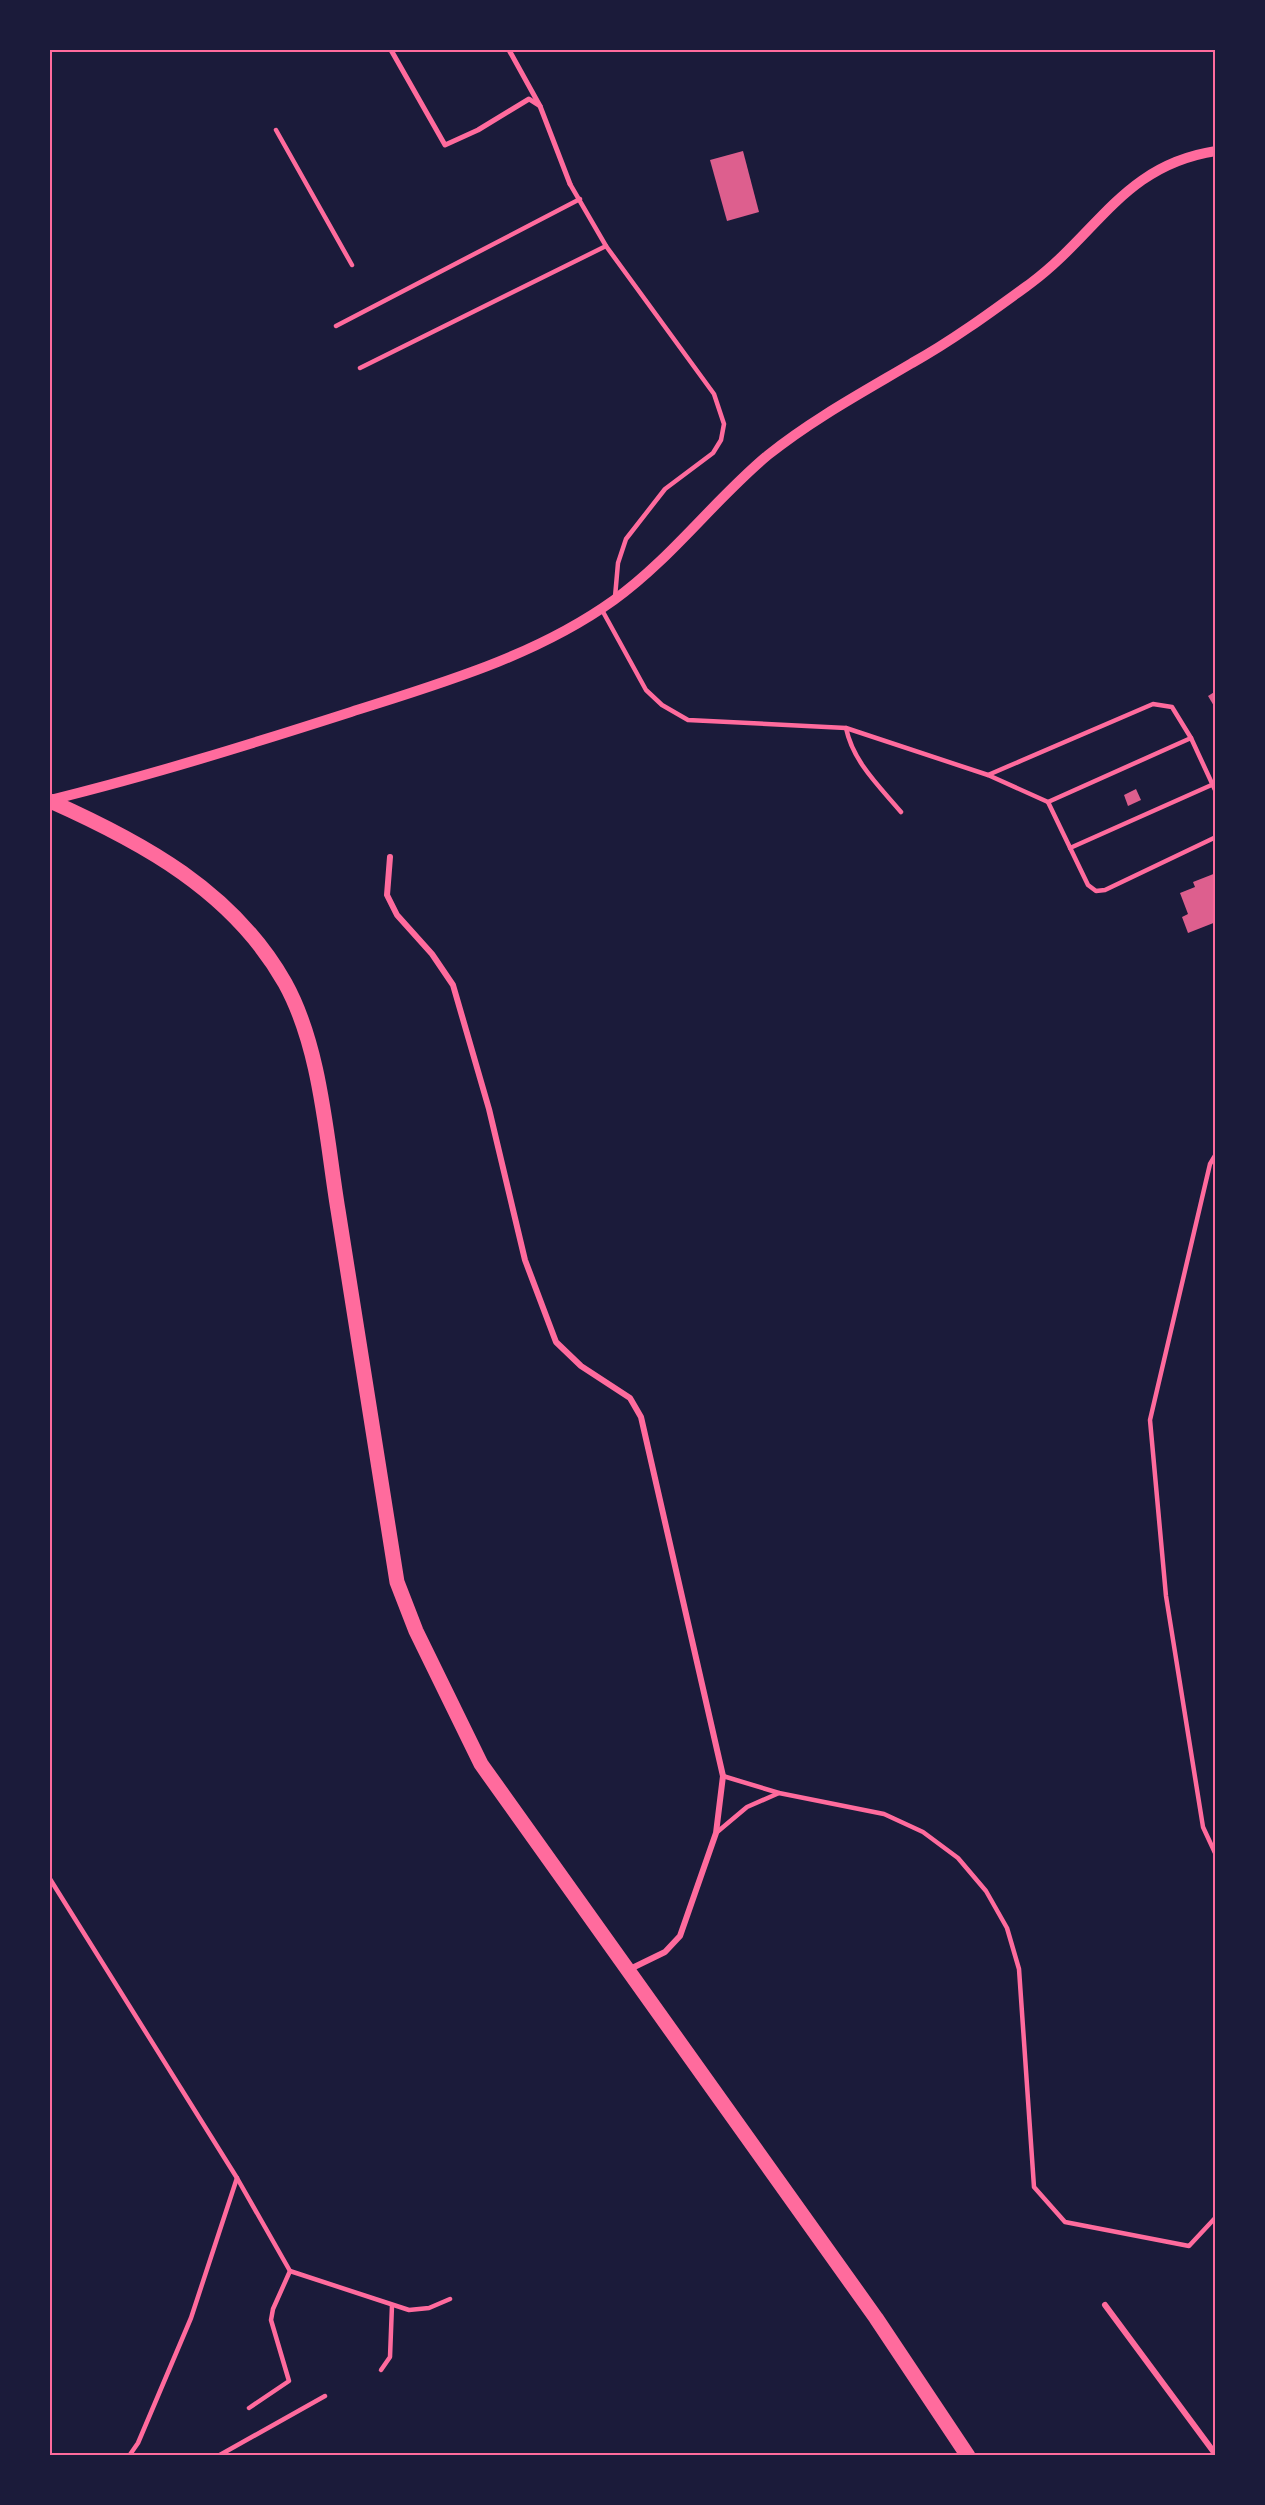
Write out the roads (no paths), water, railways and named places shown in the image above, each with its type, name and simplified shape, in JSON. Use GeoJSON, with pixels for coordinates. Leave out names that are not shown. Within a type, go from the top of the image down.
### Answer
{"type":"FeatureCollection","features":[{"type":"Feature","properties":{"kind":"main road"},"geometry":{"type":"LineString","coordinates":[[50,800],[129,838],[191,878],[219,901],[260,946],[285,984],[320,1088],[397,1582],[416,1631],[481,1764],[876,2318],[968,2456]]}},
{"type":"Feature","properties":{"kind":"street"},"geometry":{"type":"LineString","coordinates":[[391,50],[445,145],[478,130],[529,99],[540,106]]}},
{"type":"Feature","properties":{"kind":"street"},"geometry":{"type":"LineString","coordinates":[[509,50],[540,106],[570,184]]}},
{"type":"Feature","properties":{"kind":"street"},"geometry":{"type":"LineString","coordinates":[[50,800],[125,782],[226,752],[470,673],[537,646],[614,600],[660,563],[766,457],[832,410],[915,362],[1032,282],[1100,219],[1124,192],[1147,175],[1189,155],[1215,151]]}},
{"type":"Feature","properties":{"kind":"street"},"geometry":{"type":"LineString","coordinates":[[390,857],[387,895],[397,915],[432,954],[453,985],[489,1109],[525,1260],[556,1342],[580,1366],[630,1398],[640,1417],[723,1776],[716,1833],[680,1936],[665,1952],[628,1970]]}},
{"type":"Feature","properties":{"kind":"street"},"geometry":{"type":"LineString","coordinates":[[1105,2305],[1215,2455]]}},
{"type":"Feature","properties":{"kind":"lane"},"geometry":{"type":"LineString","coordinates":[[276,130],[352,265]]}},
{"type":"Feature","properties":{"kind":"lane"},"geometry":{"type":"LineString","coordinates":[[570,184],[606,246],[714,394],[724,424],[721,440],[713,453],[665,489],[626,539],[618,563],[614,600]]}},
{"type":"Feature","properties":{"kind":"lane"},"geometry":{"type":"LineString","coordinates":[[336,327],[580,199]]}},
{"type":"Feature","properties":{"kind":"lane"},"geometry":{"type":"LineString","coordinates":[[360,368],[606,246]]}},
{"type":"Feature","properties":{"kind":"lane"},"geometry":{"type":"LineString","coordinates":[[601,608],[646,690],[663,705],[688,720],[846,728],[988,775],[1048,802],[1088,885],[1096,891],[1105,890],[1215,837]]}},
{"type":"Feature","properties":{"kind":"lane"},"geometry":{"type":"LineString","coordinates":[[988,775],[1153,704],[1172,707],[1191,738],[1215,787],[1070,848]]}},
{"type":"Feature","properties":{"kind":"lane"},"geometry":{"type":"LineString","coordinates":[[846,728],[849,741],[865,769],[901,812]]}},
{"type":"Feature","properties":{"kind":"lane"},"geometry":{"type":"LineString","coordinates":[[1048,802],[1191,738]]}},
{"type":"Feature","properties":{"kind":"lane"},"geometry":{"type":"LineString","coordinates":[[1215,1154],[1210,1164],[1150,1420],[1166,1596],[1203,1827],[1215,1855]]}},
{"type":"Feature","properties":{"kind":"lane"},"geometry":{"type":"LineString","coordinates":[[723,1776],[779,1793],[884,1814],[923,1832],[958,1858],[986,1891],[1007,1928],[1019,1969],[1034,2187],[1065,2222],[1189,2246],[1215,2217]]}},
{"type":"Feature","properties":{"kind":"lane"},"geometry":{"type":"LineString","coordinates":[[716,1833],[747,1807],[779,1793]]}},
{"type":"Feature","properties":{"kind":"lane"},"geometry":{"type":"LineString","coordinates":[[50,1879],[237,2178],[290,2271],[409,2310],[429,2308],[450,2300]]}},
{"type":"Feature","properties":{"kind":"lane"},"geometry":{"type":"LineString","coordinates":[[129,2456],[138,2443],[191,2318],[237,2178]]}},
{"type":"Feature","properties":{"kind":"lane"},"geometry":{"type":"LineString","coordinates":[[249,2408],[289,2381],[271,2320],[273,2309],[290,2271]]}},
{"type":"Feature","properties":{"kind":"lane"},"geometry":{"type":"LineString","coordinates":[[381,2370],[390,2357],[392,2306]]}},
{"type":"Feature","properties":{"kind":"lane"},"geometry":{"type":"LineString","coordinates":[[218,2456],[326,2396]]}}]}
